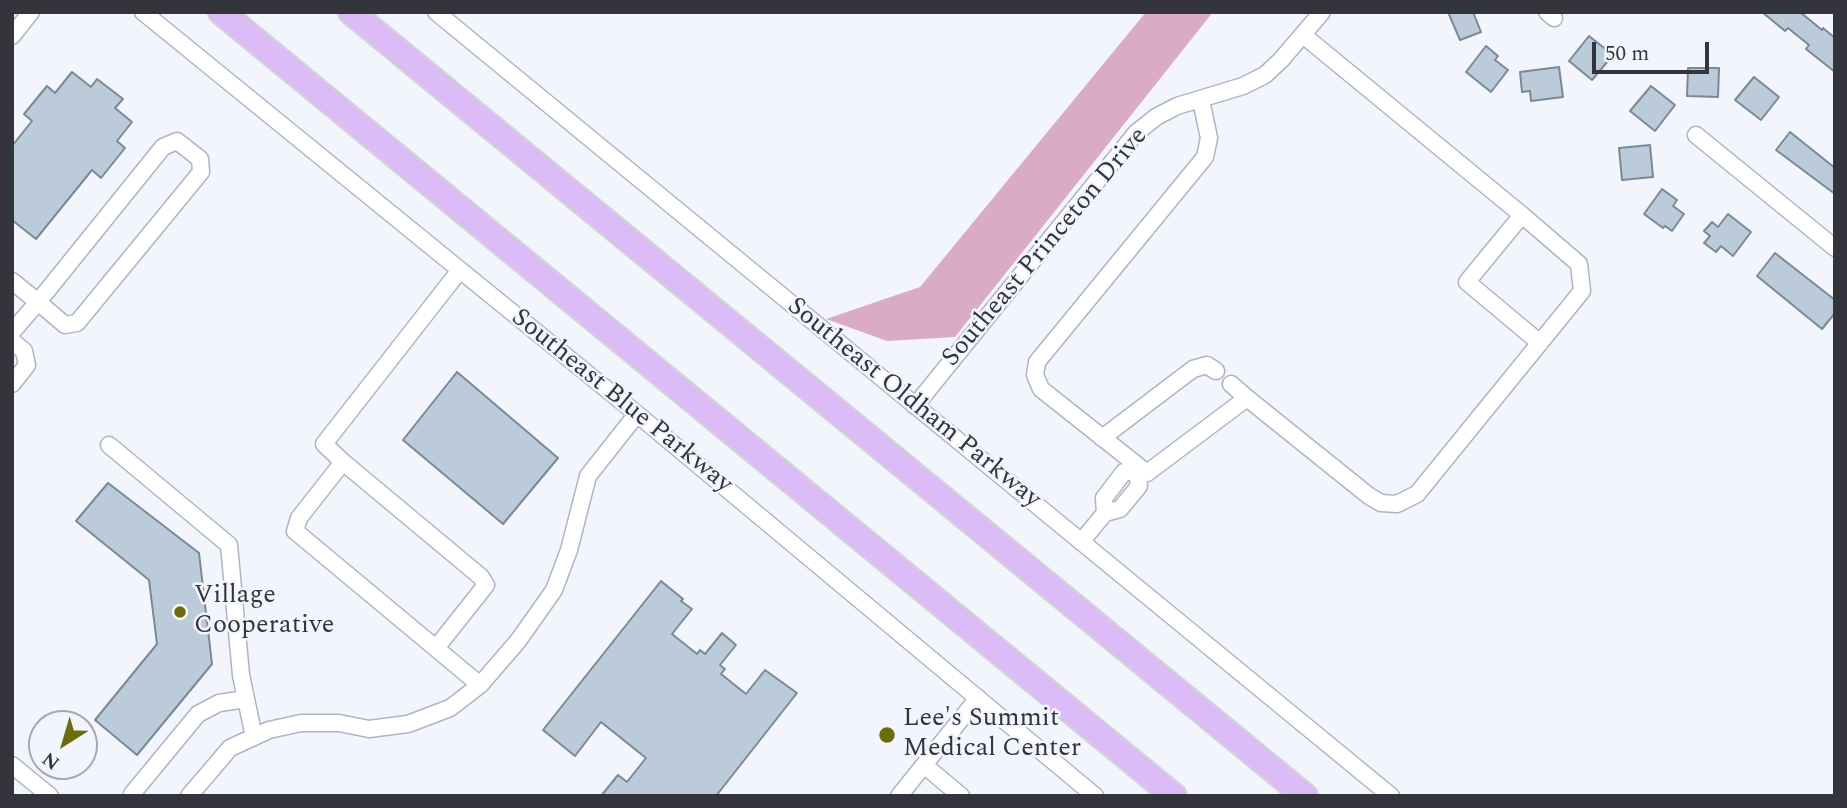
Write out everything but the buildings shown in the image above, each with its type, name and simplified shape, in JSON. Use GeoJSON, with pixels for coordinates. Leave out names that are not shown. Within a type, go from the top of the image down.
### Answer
{"type":"FeatureCollection","features":[{"type":"Feature","properties":{"kind":"highway"},"geometry":{"type":"LineString","coordinates":[[221,12],[1174,796]]}},
{"type":"Feature","properties":{"kind":"highway"},"geometry":{"type":"LineString","coordinates":[[351,12],[1305,796]]}},
{"type":"Feature","properties":{"kind":"street"},"geometry":{"type":"LineString","coordinates":[[12,36],[32,12]]}},
{"type":"Feature","properties":{"kind":"street","name":"Southeast Blue Parkway"},"geometry":{"type":"LineString","coordinates":[[143,12],[637,414],[1095,796]]}},
{"type":"Feature","properties":{"kind":"street","name":"Southeast Oldham Parkway"},"geometry":{"type":"LineString","coordinates":[[436,12],[1391,796]]}},
{"type":"Feature","properties":{"kind":"street","name":"Southeast Princeton Drive"},"geometry":{"type":"LineString","coordinates":[[915,406],[1136,133],[1156,117],[1177,106],[1243,86],[1265,75],[1282,60],[1322,12]]}},
{"type":"Feature","properties":{"kind":"street"},"geometry":{"type":"LineString","coordinates":[[1231,384],[1369,496],[1381,503],[1397,504],[1417,494],[1582,291],[1579,264],[1303,35]]}},
{"type":"Feature","properties":{"kind":"street"},"geometry":{"type":"LineString","coordinates":[[1139,471],[1041,389],[1035,375],[1037,362],[1205,157],[1209,138],[1201,100]]}},
{"type":"Feature","properties":{"kind":"street"},"geometry":{"type":"LineString","coordinates":[[1696,135],[1835,248]]}},
{"type":"Feature","properties":{"kind":"street"},"geometry":{"type":"LineString","coordinates":[[12,281],[38,302],[65,325],[78,323],[201,172],[200,159],[177,141],[163,147],[38,302],[12,332]]}},
{"type":"Feature","properties":{"kind":"street"},"geometry":{"type":"LineString","coordinates":[[1522,215],[1467,282],[1540,343]]}},
{"type":"Feature","properties":{"kind":"street"},"geometry":{"type":"LineString","coordinates":[[436,648],[486,585],[481,577],[324,444],[460,270]]}},
{"type":"Feature","properties":{"kind":"street"},"geometry":{"type":"LineString","coordinates":[[12,341],[24,351],[27,365],[12,384]]}},
{"type":"Feature","properties":{"kind":"street"},"geometry":{"type":"LineString","coordinates":[[1102,438],[1194,369],[1207,365],[1216,371]]}},
{"type":"Feature","properties":{"kind":"street"},"geometry":{"type":"LineString","coordinates":[[1081,542],[1105,513],[1104,498],[1125,472],[1147,473],[1247,398]]}},
{"type":"Feature","properties":{"kind":"street"},"geometry":{"type":"LineString","coordinates":[[189,796],[230,748],[269,730],[301,723],[339,723],[369,729],[408,724],[450,708],[480,685],[519,641],[554,590],[569,550],[588,476],[637,414]]}},
{"type":"Feature","properties":{"kind":"street"},"geometry":{"type":"LineString","coordinates":[[109,445],[229,545],[241,675],[254,737]]}},
{"type":"Feature","properties":{"kind":"street"},"geometry":{"type":"LineString","coordinates":[[343,462],[299,517],[295,531],[480,685]]}},
{"type":"Feature","properties":{"kind":"street"},"geometry":{"type":"LineString","coordinates":[[899,796],[978,698]]}},
{"type":"Feature","properties":{"kind":"street"},"geometry":{"type":"LineString","coordinates":[[134,796],[132,794],[198,714],[219,703],[246,699]]}},
{"type":"Feature","properties":{"kind":"street"},"geometry":{"type":"LineString","coordinates":[[12,765],[50,796]]}},
{"type":"Feature","properties":{"kind":"street"},"geometry":{"type":"LineString","coordinates":[[924,765],[961,796]]}},
{"type":"Feature","properties":{"kind":"shaded area"},"geometry":{"type":"Polygon","coordinates":[[[1146,12],[1213,12],[955,337],[887,341],[826,319],[920,287],[1146,12]]]}},
{"type":"Feature","properties":{"kind":"place","name":"Village Cooperative"},"geometry":{"type":"Point","coordinates":[180,612]}},
{"type":"Feature","properties":{"kind":"place","name":"Lee's Summit Medical Center"},"geometry":{"type":"Point","coordinates":[887,735]}}]}
